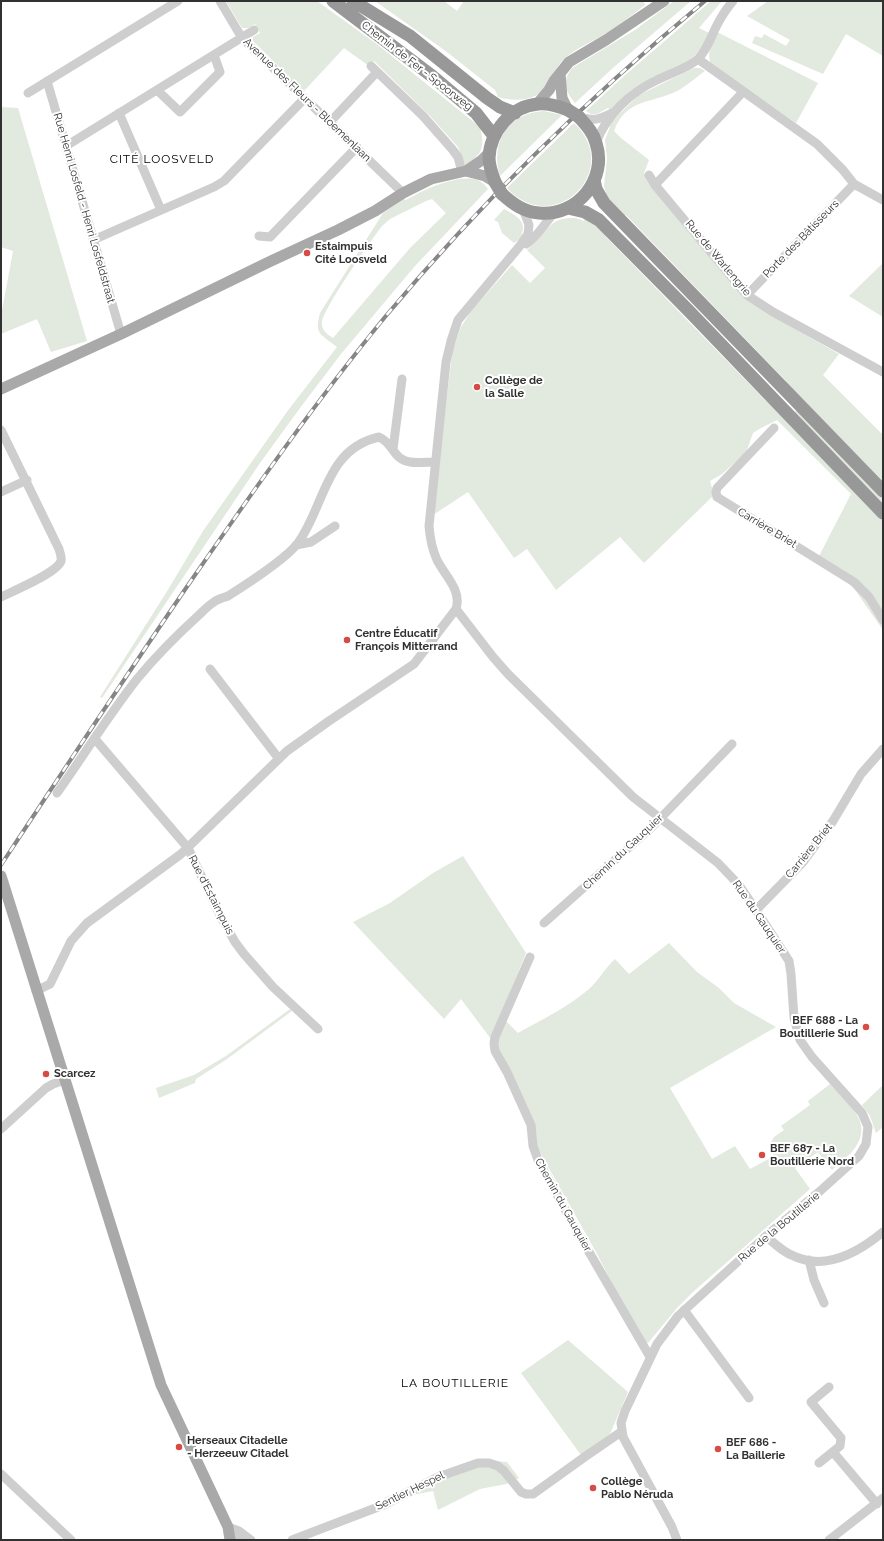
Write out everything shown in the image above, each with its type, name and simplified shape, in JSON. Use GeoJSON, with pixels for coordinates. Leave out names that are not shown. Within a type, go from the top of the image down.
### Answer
{"type":"FeatureCollection","features":[{"type":"Feature","properties":{"kind":"highway","name":"Chemin de Fer - Spoorweg"},"geometry":{"type":"LineString","coordinates":[[333,1],[432,76],[476,113],[494,136]]}},
{"type":"Feature","properties":{"kind":"highway","name":"Chemin de Fer - Spoorweg"},"geometry":{"type":"LineString","coordinates":[[353,1],[410,36],[487,98],[500,107],[514,113]]}},
{"type":"Feature","properties":{"kind":"highway"},"geometry":{"type":"LineString","coordinates":[[537,104],[552,104],[568,110],[580,117],[591,130],[596,143],[598,162],[594,180],[584,196],[568,208],[555,212],[539,213],[523,209],[512,203],[502,194],[494,182],[490,166],[490,152],[494,136],[503,123],[514,113],[537,104]]}},
{"type":"Feature","properties":{"kind":"highway"},"geometry":{"type":"LineString","coordinates":[[594,180],[596,189],[604,203],[883,491]]}},
{"type":"Feature","properties":{"kind":"highway"},"geometry":{"type":"LineString","coordinates":[[568,208],[585,212],[598,220],[883,513]]}},
{"type":"Feature","properties":{"kind":"main road"},"geometry":{"type":"LineString","coordinates":[[537,104],[569,62],[606,40],[657,2]]}},
{"type":"Feature","properties":{"kind":"main road"},"geometry":{"type":"LineString","coordinates":[[560,73],[562,98],[568,110]]}},
{"type":"Feature","properties":{"kind":"main road"},"geometry":{"type":"LineString","coordinates":[[1,389],[121,334],[363,218],[403,193],[431,179],[464,172],[482,160],[490,152]]}},
{"type":"Feature","properties":{"kind":"main road"},"geometry":{"type":"LineString","coordinates":[[464,172],[485,176],[494,182]]}},
{"type":"Feature","properties":{"kind":"main road"},"geometry":{"type":"LineString","coordinates":[[1,876],[36,991],[162,1385],[229,1534]]}},
{"type":"Feature","properties":{"kind":"street"},"geometry":{"type":"LineString","coordinates":[[28,93],[178,1]]}},
{"type":"Feature","properties":{"kind":"street","name":"Avenue des Fleurs - Bloemenlaan"},"geometry":{"type":"LineString","coordinates":[[220,1],[242,38],[304,99],[357,147],[403,193]]}},
{"type":"Feature","properties":{"kind":"street"},"geometry":{"type":"LineString","coordinates":[[596,143],[600,133],[614,113],[634,94],[656,80],[687,66],[698,59],[708,44],[724,12],[733,1]]}},
{"type":"Feature","properties":{"kind":"street"},"geometry":{"type":"LineString","coordinates":[[66,146],[254,30]]}},
{"type":"Feature","properties":{"kind":"street"},"geometry":{"type":"LineString","coordinates":[[157,90],[180,112],[220,72],[214,55]]}},
{"type":"Feature","properties":{"kind":"street"},"geometry":{"type":"LineString","coordinates":[[698,59],[816,144],[844,170],[854,184],[883,200]]}},
{"type":"Feature","properties":{"kind":"street"},"geometry":{"type":"LineString","coordinates":[[330,122],[374,69],[423,116],[452,149],[458,157],[464,172]]}},
{"type":"Feature","properties":{"kind":"street","name":"Rue Henri Losfeld - Henri Losfeldstraat"},"geometry":{"type":"LineString","coordinates":[[47,82],[121,334]]}},
{"type":"Feature","properties":{"kind":"street"},"geometry":{"type":"LineString","coordinates":[[656,185],[743,92]]}},
{"type":"Feature","properties":{"kind":"street"},"geometry":{"type":"LineString","coordinates":[[93,240],[214,187],[224,181],[304,99]]}},
{"type":"Feature","properties":{"kind":"street"},"geometry":{"type":"LineString","coordinates":[[119,113],[161,210]]}},
{"type":"Feature","properties":{"kind":"street"},"geometry":{"type":"LineString","coordinates":[[580,117],[593,120],[600,119],[614,113]]}},
{"type":"Feature","properties":{"kind":"street"},"geometry":{"type":"LineString","coordinates":[[259,236],[270,237],[357,147]]}},
{"type":"Feature","properties":{"kind":"street","name":"Rue de Warlengrie"},"geometry":{"type":"LineString","coordinates":[[649,175],[747,294],[773,312],[883,372]]}},
{"type":"Feature","properties":{"kind":"street","name":"Porte des Bâtisseurs"},"geometry":{"type":"LineString","coordinates":[[747,294],[854,184]]}},
{"type":"Feature","properties":{"kind":"street"},"geometry":{"type":"LineString","coordinates":[[36,991],[50,984],[71,941],[87,923],[157,873],[188,848],[279,758],[312,733],[414,664],[456,609],[458,600],[457,592],[438,560],[429,532],[429,516],[447,358],[458,320],[519,247],[528,234],[529,225],[523,209]]}},
{"type":"Feature","properties":{"kind":"street"},"geometry":{"type":"LineString","coordinates":[[519,247],[528,243],[555,212]]}},
{"type":"Feature","properties":{"kind":"street"},"geometry":{"type":"LineString","coordinates":[[393,449],[402,379]]}},
{"type":"Feature","properties":{"kind":"street","name":"Carrière Briet"},"geometry":{"type":"LineString","coordinates":[[774,428],[717,488],[717,497],[854,582],[869,597],[883,620]]}},
{"type":"Feature","properties":{"kind":"street"},"geometry":{"type":"LineString","coordinates":[[1,430],[59,549],[62,560],[56,568],[44,576],[1,597]]}},
{"type":"Feature","properties":{"kind":"street"},"geometry":{"type":"LineString","coordinates":[[57,793],[137,679],[200,614],[214,602],[226,597],[280,560],[296,545],[303,535],[329,479],[346,453],[353,447],[379,437],[388,442],[402,460],[410,463],[435,462]]}},
{"type":"Feature","properties":{"kind":"street"},"geometry":{"type":"LineString","coordinates":[[1,492],[26,480]]}},
{"type":"Feature","properties":{"kind":"street"},"geometry":{"type":"LineString","coordinates":[[296,545],[311,542],[335,526]]}},
{"type":"Feature","properties":{"kind":"street","name":"Rue du Gauquier"},"geometry":{"type":"LineString","coordinates":[[456,609],[508,674],[633,797],[726,870],[744,892],[790,965],[794,1018],[800,1040],[812,1057],[862,1113],[868,1127],[867,1139]]}},
{"type":"Feature","properties":{"kind":"street"},"geometry":{"type":"LineString","coordinates":[[210,669],[279,758]]}},
{"type":"Feature","properties":{"kind":"street","name":"Rue d'Estaimpuis"},"geometry":{"type":"LineString","coordinates":[[95,739],[188,848],[216,908],[235,942],[273,987],[318,1029]]}},
{"type":"Feature","properties":{"kind":"street","name":"Chemin du Gauquier"},"geometry":{"type":"LineString","coordinates":[[544,923],[652,827],[732,744]]}},
{"type":"Feature","properties":{"kind":"street","name":"Carrière Briet"},"geometry":{"type":"LineString","coordinates":[[756,910],[803,862],[833,822],[861,774],[883,749]]}},
{"type":"Feature","properties":{"kind":"street","name":"Chemin du Gauquier"},"geometry":{"type":"LineString","coordinates":[[530,957],[495,1037],[495,1051],[507,1072],[531,1125],[533,1146],[538,1160],[578,1233],[650,1357]]}},
{"type":"Feature","properties":{"kind":"street"},"geometry":{"type":"LineString","coordinates":[[1,1130],[46,1088],[65,1080]]}},
{"type":"Feature","properties":{"kind":"street","name":"Rue de la Boutillerie"},"geometry":{"type":"LineString","coordinates":[[621,1432],[623,1417],[650,1357],[664,1333],[684,1310],[766,1236],[846,1169],[862,1152],[867,1139]]}},
{"type":"Feature","properties":{"kind":"street"},"geometry":{"type":"LineString","coordinates":[[766,1236],[788,1253],[798,1258],[809,1260],[832,1259],[853,1253],[883,1232]]}},
{"type":"Feature","properties":{"kind":"street"},"geometry":{"type":"LineString","coordinates":[[809,1260],[814,1280],[824,1304]]}},
{"type":"Feature","properties":{"kind":"street"},"geometry":{"type":"LineString","coordinates":[[684,1310],[749,1398]]}},
{"type":"Feature","properties":{"kind":"street"},"geometry":{"type":"LineString","coordinates":[[819,1463],[840,1446],[841,1438],[810,1402],[829,1387]]}},
{"type":"Feature","properties":{"kind":"street"},"geometry":{"type":"LineString","coordinates":[[621,1432],[624,1441],[672,1527],[677,1540]]}},
{"type":"Feature","properties":{"kind":"street","name":"Sentier Hespel"},"geometry":{"type":"LineString","coordinates":[[292,1540],[381,1506],[438,1476],[478,1463],[489,1463],[498,1466],[521,1492],[533,1494],[621,1432]]}},
{"type":"Feature","properties":{"kind":"street"},"geometry":{"type":"LineString","coordinates":[[829,1540],[880,1501],[833,1452]]}},
{"type":"Feature","properties":{"kind":"street"},"geometry":{"type":"LineString","coordinates":[[1,1474],[71,1540]]}},
{"type":"Feature","properties":{"kind":"street"},"geometry":{"type":"LineString","coordinates":[[229,1534],[239,1531],[251,1540]]}},
{"type":"Feature","properties":{"kind":"street"},"geometry":{"type":"LineString","coordinates":[[229,1534],[241,1540]]}},
{"type":"Feature","properties":{"kind":"shaded area"},"geometry":{"type":"Polygon","coordinates":[[[226,1],[317,1],[378,45],[480,127],[482,145],[479,153],[465,165],[458,147],[430,116],[374,61],[369,66],[344,48],[304,91],[253,41],[253,37],[260,33],[255,24],[248,28],[242,28],[226,1]]]}},
{"type":"Feature","properties":{"kind":"shaded area"},"geometry":{"type":"Polygon","coordinates":[[[375,1],[444,1],[457,11],[464,1],[633,1],[644,2],[645,5],[613,29],[567,56],[540,93],[528,98],[513,100],[498,97],[495,90],[447,52],[375,1]]]}},
{"type":"Feature","properties":{"kind":"shaded area"},"geometry":{"type":"Polygon","coordinates":[[[674,1],[691,1],[614,67],[575,103],[566,86],[567,77],[572,68],[635,30],[674,1]]]}},
{"type":"Feature","properties":{"kind":"shaded area"},"geometry":{"type":"Polygon","coordinates":[[[711,1],[722,1],[699,28],[711,34],[692,58],[684,64],[644,82],[626,95],[611,110],[608,108],[597,114],[591,114],[586,111],[623,77],[711,1]]]}},
{"type":"Feature","properties":{"kind":"shaded area"},"geometry":{"type":"Polygon","coordinates":[[[768,1],[883,1],[883,56],[846,34],[823,74],[752,43],[755,36],[762,38],[764,34],[786,46],[790,40],[747,16],[768,1]]]}},
{"type":"Feature","properties":{"kind":"shaded area"},"geometry":{"type":"Polygon","coordinates":[[[717,32],[818,83],[796,123],[711,64],[709,52],[717,32]]]}},
{"type":"Feature","properties":{"kind":"shaded area"},"geometry":{"type":"Polygon","coordinates":[[[694,68],[700,68],[705,71],[677,91],[632,107],[619,120],[614,131],[649,160],[644,173],[736,288],[772,316],[839,354],[823,375],[883,435],[883,483],[786,385],[786,381],[626,215],[622,216],[605,195],[606,193],[604,186],[607,159],[605,140],[610,127],[608,125],[639,95],[694,68]]]}},
{"type":"Feature","properties":{"kind":"shaded area"},"geometry":{"type":"Polygon","coordinates":[[[1,107],[18,108],[87,341],[51,352],[37,319],[1,334],[1,316],[13,251],[1,247],[1,107]]]}},
{"type":"Feature","properties":{"kind":"shaded area"},"geometry":{"type":"Polygon","coordinates":[[[544,111],[562,115],[500,176],[498,152],[500,141],[505,132],[512,123],[521,117],[531,113],[544,111]]]}},
{"type":"Feature","properties":{"kind":"shaded area"},"geometry":{"type":"Polygon","coordinates":[[[574,123],[587,141],[591,160],[587,178],[577,192],[562,202],[544,206],[525,202],[507,188],[574,123]]]}},
{"type":"Feature","properties":{"kind":"shaded area"},"geometry":{"type":"Polygon","coordinates":[[[459,179],[478,180],[488,189],[415,266],[341,354],[260,463],[102,698],[100,697],[166,593],[203,531],[289,409],[337,347],[320,333],[318,320],[320,313],[383,213],[404,199],[406,200],[431,187],[459,179]],[[432,199],[390,219],[382,226],[330,303],[322,322],[323,330],[333,338],[410,248],[446,213],[432,199]]]}},
{"type":"Feature","properties":{"kind":"shaded area"},"geometry":{"type":"Polygon","coordinates":[[[504,209],[518,218],[523,224],[521,236],[514,243],[502,233],[498,222],[494,220],[504,209]]]}},
{"type":"Feature","properties":{"kind":"shaded area"},"geometry":{"type":"Polygon","coordinates":[[[576,218],[584,221],[585,218],[588,219],[604,232],[605,236],[767,402],[770,402],[883,519],[883,630],[853,587],[817,560],[851,494],[777,420],[753,433],[746,453],[722,474],[710,481],[714,495],[644,563],[620,537],[556,590],[527,549],[514,558],[468,492],[433,515],[452,354],[461,327],[471,311],[512,265],[530,283],[545,268],[527,250],[550,226],[557,221],[561,219],[576,218]]]}},
{"type":"Feature","properties":{"kind":"shaded area"},"geometry":{"type":"Polygon","coordinates":[[[883,263],[883,317],[849,296],[883,263]]]}},
{"type":"Feature","properties":{"kind":"shaded area"},"geometry":{"type":"Polygon","coordinates":[[[798,409],[883,498],[883,506],[793,413],[798,409]]]}},
{"type":"Feature","properties":{"kind":"shaded area"},"geometry":{"type":"Polygon","coordinates":[[[463,856],[526,953],[491,1039],[461,999],[444,1019],[353,922],[390,903],[433,873],[463,856]]]}},
{"type":"Feature","properties":{"kind":"shaded area"},"geometry":{"type":"Polygon","coordinates":[[[669,943],[697,972],[719,988],[734,1003],[776,1027],[670,1088],[712,1159],[735,1146],[750,1169],[774,1156],[769,1146],[774,1137],[784,1130],[781,1126],[810,1105],[808,1101],[830,1084],[852,1107],[861,1124],[861,1133],[858,1143],[851,1153],[832,1170],[818,1152],[795,1168],[810,1189],[693,1292],[677,1308],[648,1343],[641,1340],[596,1252],[537,1147],[536,1131],[496,1047],[504,1019],[518,1033],[573,1002],[593,985],[615,959],[629,974],[669,943]]]}},
{"type":"Feature","properties":{"kind":"shaded area"},"geometry":{"type":"Polygon","coordinates":[[[290,1009],[292,1011],[227,1059],[196,1079],[195,1083],[159,1098],[156,1088],[194,1075],[226,1056],[290,1009]]]}},
{"type":"Feature","properties":{"kind":"shaded area"},"geometry":{"type":"Polygon","coordinates":[[[883,1085],[883,1127],[876,1133],[870,1116],[862,1105],[883,1085]]]}},
{"type":"Feature","properties":{"kind":"shaded area"},"geometry":{"type":"Polygon","coordinates":[[[568,1340],[628,1392],[610,1434],[581,1455],[521,1373],[568,1340]]]}},
{"type":"Feature","properties":{"kind":"shaded area"},"geometry":{"type":"Polygon","coordinates":[[[481,1460],[507,1462],[519,1478],[506,1484],[480,1489],[438,1510],[433,1491],[388,1500],[384,1498],[448,1469],[481,1460]]]}},
{"type":"Feature","properties":{"kind":"railway"},"geometry":{"type":"LineString","coordinates":[[1,865],[146,647],[241,509],[287,444],[385,317],[459,233],[538,152],[578,113],[662,37],[705,1]]}},
{"type":"Feature","properties":{"kind":"place","name":"Estaimpuis Cité Loosveld"},"geometry":{"type":"Point","coordinates":[307,253]}},
{"type":"Feature","properties":{"kind":"place","name":"Collège de la Salle"},"geometry":{"type":"Point","coordinates":[477,387]}},
{"type":"Feature","properties":{"kind":"place","name":"Centre Éducatif François Mitterrand"},"geometry":{"type":"Point","coordinates":[347,640]}},
{"type":"Feature","properties":{"kind":"place","name":"BEF 688 - La Boutillerie Sud"},"geometry":{"type":"Point","coordinates":[866,1027]}},
{"type":"Feature","properties":{"kind":"place","name":"Scarcez"},"geometry":{"type":"Point","coordinates":[46,1074]}},
{"type":"Feature","properties":{"kind":"place","name":"BEF 687 - La Boutillerie Nord"},"geometry":{"type":"Point","coordinates":[762,1155]}},
{"type":"Feature","properties":{"kind":"place","name":"Herseaux Citadelle - Herzeeuw Citadel"},"geometry":{"type":"Point","coordinates":[179,1447]}},
{"type":"Feature","properties":{"kind":"place","name":"BEF 686 - La Baillerie"},"geometry":{"type":"Point","coordinates":[718,1449]}},
{"type":"Feature","properties":{"kind":"place","name":"Collège Pablo Néruda"},"geometry":{"type":"Point","coordinates":[593,1488]}},
{"type":"Feature","properties":{"kind":"district","name":"CITÉ LOOSVELD"},"geometry":{"type":"Point","coordinates":[162,159]}},
{"type":"Feature","properties":{"kind":"district","name":"LA BOUTILLERIE"},"geometry":{"type":"Point","coordinates":[455,1383]}}]}
